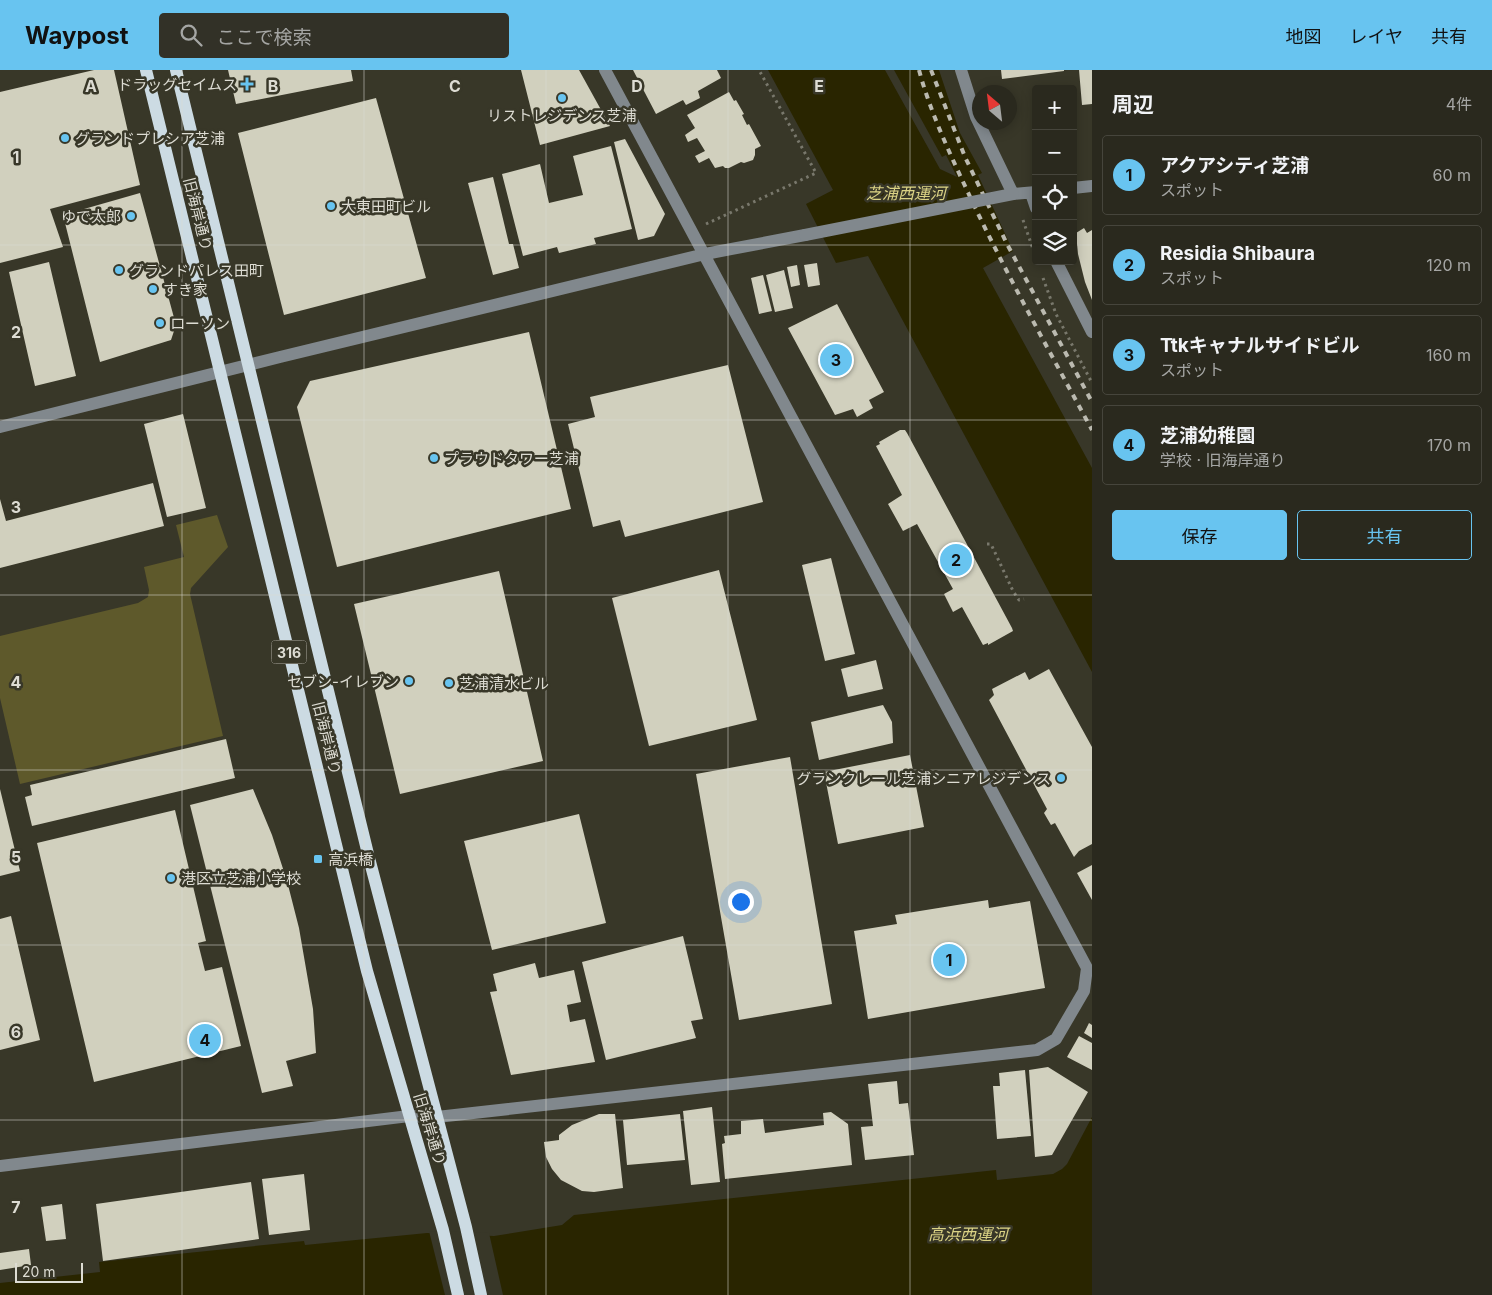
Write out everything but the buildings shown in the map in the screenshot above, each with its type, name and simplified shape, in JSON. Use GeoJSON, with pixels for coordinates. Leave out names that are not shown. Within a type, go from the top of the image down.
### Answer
{"type":"FeatureCollection","features":[{"type":"Feature","properties":{"kind":"main road","name":"旧海岸通り"},"geometry":{"type":"LineString","coordinates":[[146,70],[367,971],[443,1230],[458,1295]]}},
{"type":"Feature","properties":{"kind":"main road","name":"旧海岸通り"},"geometry":{"type":"LineString","coordinates":[[176,70],[370,858],[482,1295]]}},
{"type":"Feature","properties":{"kind":"street"},"geometry":{"type":"LineString","coordinates":[[0,1166],[408,1116],[437,1117],[1037,1050],[1056,1039],[1084,991],[1087,968],[605,70]]}},
{"type":"Feature","properties":{"kind":"street"},"geometry":{"type":"LineString","coordinates":[[961,70],[976,117],[1014,194]]}},
{"type":"Feature","properties":{"kind":"street"},"geometry":{"type":"LineString","coordinates":[[1077,188],[1092,186]]}},
{"type":"Feature","properties":{"kind":"street"},"geometry":{"type":"LineString","coordinates":[[0,427],[705,254],[1032,192]]}},
{"type":"Feature","properties":{"kind":"street"},"geometry":{"type":"LineString","coordinates":[[1058,265],[1092,332]]}},
{"type":"Feature","properties":{"kind":"path"},"geometry":{"type":"LineString","coordinates":[[692,230],[816,173],[758,70]]}},
{"type":"Feature","properties":{"kind":"path"},"geometry":{"type":"LineString","coordinates":[[1014,194],[1032,246]]}},
{"type":"Feature","properties":{"kind":"path"},"geometry":{"type":"LineString","coordinates":[[1040,270],[1056,314],[1092,383]]}},
{"type":"Feature","properties":{"kind":"path"},"geometry":{"type":"LineString","coordinates":[[987,544],[992,544],[1013,591],[1019,600],[1024,600]]}},
{"type":"Feature","properties":{"kind":"shaded area"},"geometry":{"type":"Polygon","coordinates":[[[217,515],[228,547],[191,588],[190,594],[223,736],[20,784],[0,698],[0,636],[138,603],[148,597],[149,590],[144,567],[184,557],[176,525],[217,515]]]}},
{"type":"Feature","properties":{"kind":"water","name":"芝浦西運河"},"geometry":{"type":"Polygon","coordinates":[[[768,70],[939,70],[960,133],[982,173],[978,175],[1013,251],[983,268],[1092,468],[1092,672],[868,256],[836,263],[806,204],[833,190],[768,70]]]}},
{"type":"Feature","properties":{"kind":"water","name":"高浜西運河"},"geometry":{"type":"Polygon","coordinates":[[[1092,1117],[1092,1295],[0,1295],[0,1283],[100,1272],[99,1262],[304,1241],[305,1245],[427,1233],[494,1236],[562,1225],[574,1215],[996,1170],[997,1180],[1053,1174],[1067,1164],[1092,1117]]]}},
{"type":"Feature","properties":{"kind":"pier"},"geometry":{"type":"Polygon","coordinates":[[[885,70],[894,70],[942,157],[946,155],[957,177],[940,169],[885,70]]]}},
{"type":"Feature","properties":{"kind":"pier"},"geometry":{"type":"Polygon","coordinates":[[[429,1231],[489,1233],[503,1295],[445,1295],[429,1231]]]}},
{"type":"Feature","properties":{"kind":"railway"},"geometry":{"type":"LineString","coordinates":[[919,70],[936,120],[972,201],[1015,288],[1092,430]]}},
{"type":"Feature","properties":{"kind":"railway"},"geometry":{"type":"LineString","coordinates":[[931,70],[965,157],[1007,244],[1092,402]]}},
{"type":"Feature","properties":{"kind":"place","name":"ドラッグセイムス"},"geometry":{"type":"Point","coordinates":[247,84]}},
{"type":"Feature","properties":{"kind":"place","name":"リストレジデンス芝浦"},"geometry":{"type":"Point","coordinates":[562,98]}},
{"type":"Feature","properties":{"kind":"place","name":"グランドプレシア芝浦"},"geometry":{"type":"Point","coordinates":[65,138]}},
{"type":"Feature","properties":{"kind":"place","name":"大東田町ビル"},"geometry":{"type":"Point","coordinates":[331,206]}},
{"type":"Feature","properties":{"kind":"place","name":"ゆで太郎"},"geometry":{"type":"Point","coordinates":[131,216]}},
{"type":"Feature","properties":{"kind":"place","name":"グランドパレス田町"},"geometry":{"type":"Point","coordinates":[119,270]}},
{"type":"Feature","properties":{"kind":"place","name":"すき家"},"geometry":{"type":"Point","coordinates":[153,289]}},
{"type":"Feature","properties":{"kind":"place","name":"ローソン"},"geometry":{"type":"Point","coordinates":[160,323]}},
{"type":"Feature","properties":{"kind":"place","name":"Ttkキャナルサイドビル"},"geometry":{"type":"Point","coordinates":[836,360]}},
{"type":"Feature","properties":{"kind":"place","name":"プラウドタワー芝浦"},"geometry":{"type":"Point","coordinates":[434,458]}},
{"type":"Feature","properties":{"kind":"place","name":"Residia Shibaura"},"geometry":{"type":"Point","coordinates":[956,560]}},
{"type":"Feature","properties":{"kind":"place","name":"セブン-イレブン"},"geometry":{"type":"Point","coordinates":[409,681]}},
{"type":"Feature","properties":{"kind":"place","name":"芝浦清水ビル"},"geometry":{"type":"Point","coordinates":[449,683]}},
{"type":"Feature","properties":{"kind":"place","name":"グランクレール芝浦シニアレジデンス"},"geometry":{"type":"Point","coordinates":[1061,778]}},
{"type":"Feature","properties":{"kind":"place","name":"高浜橋"},"geometry":{"type":"Point","coordinates":[318,859]}},
{"type":"Feature","properties":{"kind":"place","name":"港区立芝浦小学校"},"geometry":{"type":"Point","coordinates":[171,878]}},
{"type":"Feature","properties":{"kind":"place","name":"アクアシティ芝浦"},"geometry":{"type":"Point","coordinates":[949,960]}},
{"type":"Feature","properties":{"kind":"place","name":"芝浦幼稚園"},"geometry":{"type":"Point","coordinates":[205,1040]}}]}
